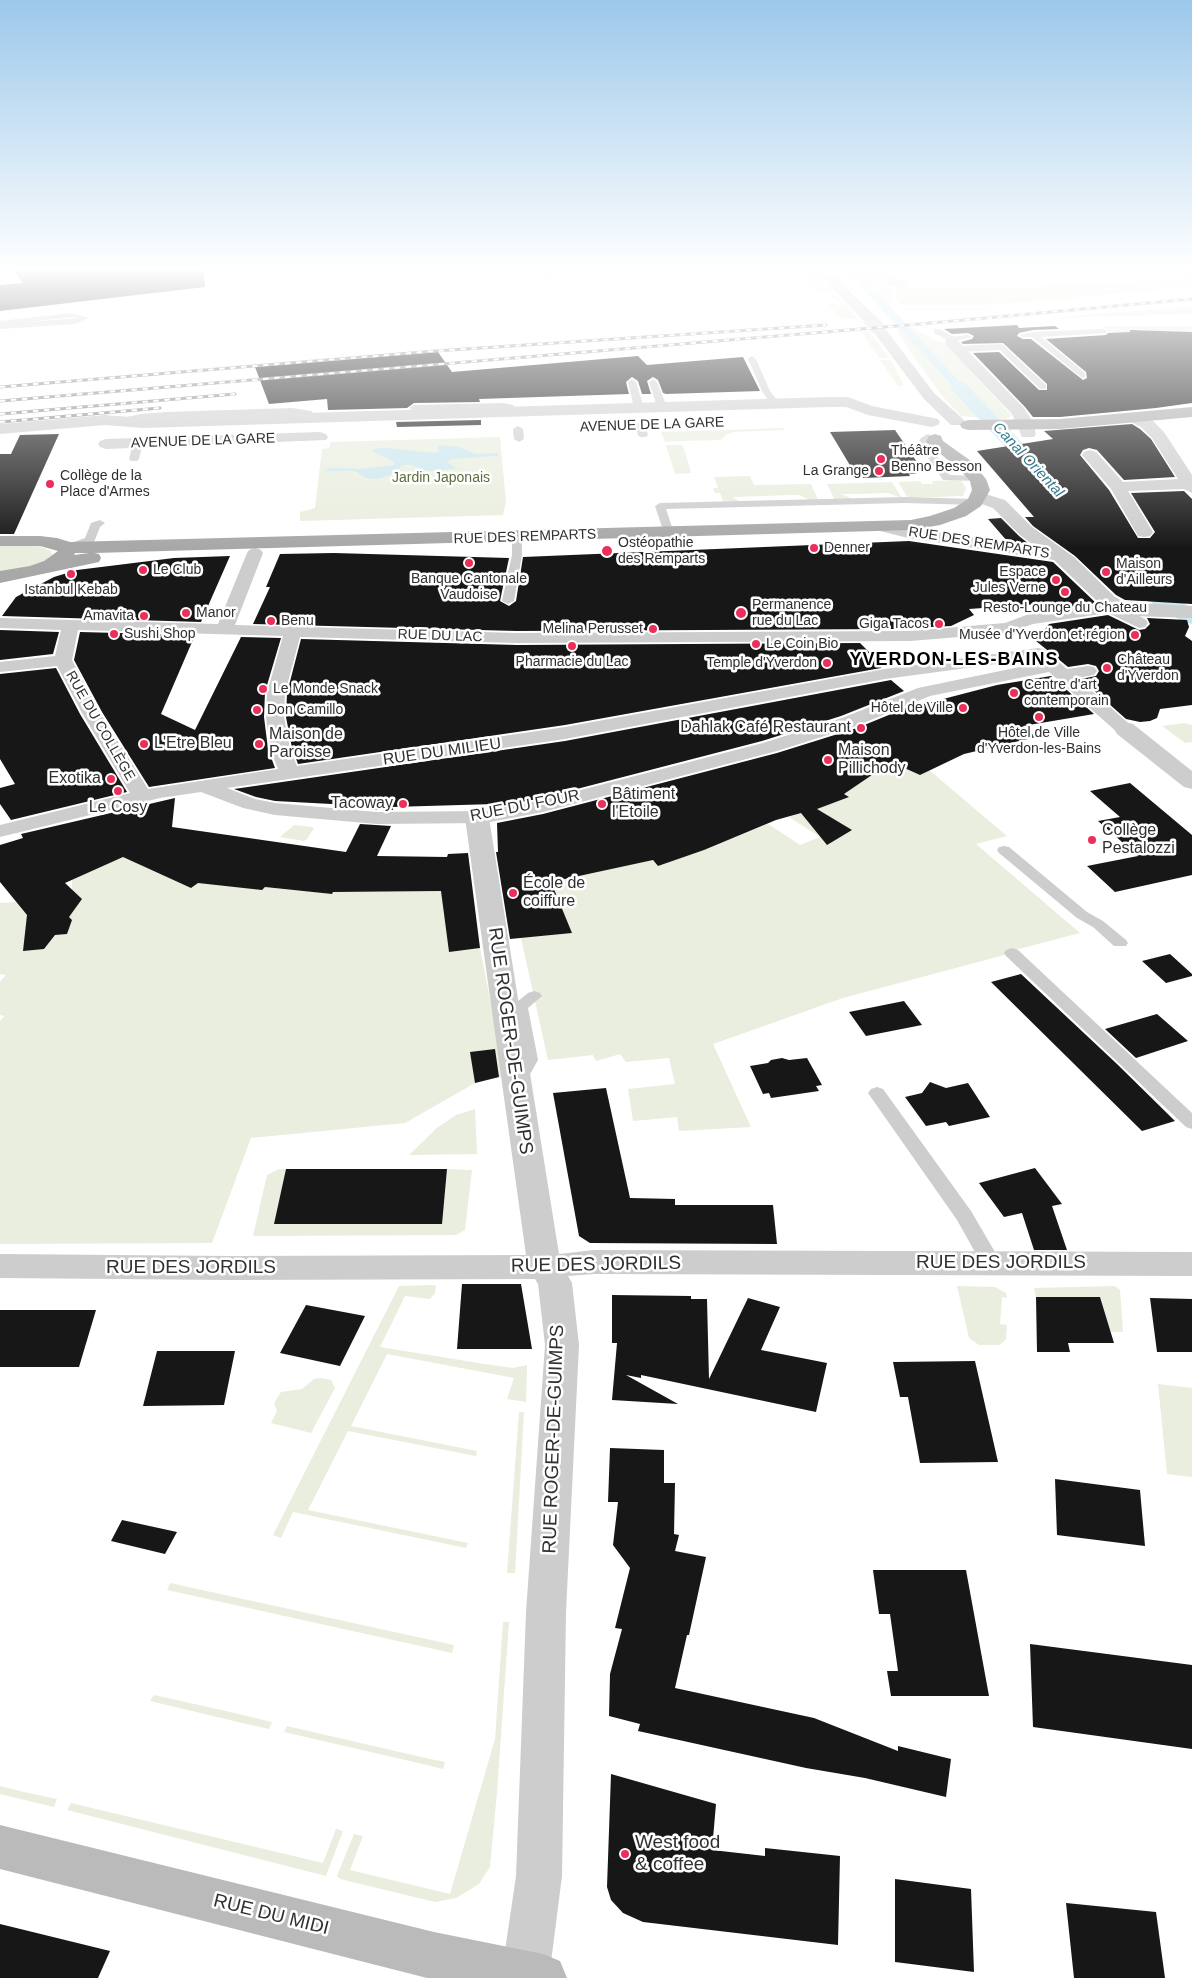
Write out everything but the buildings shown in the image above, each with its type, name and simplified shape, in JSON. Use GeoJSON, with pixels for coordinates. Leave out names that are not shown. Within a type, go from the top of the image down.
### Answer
{"type":"FeatureCollection","features":[{"type":"Feature","properties":{"kind":"main road"},"geometry":{"type":"LineString","coordinates":[[1139,420],[1192,412]]}},
{"type":"Feature","properties":{"kind":"main road"},"geometry":{"type":"LineString","coordinates":[[927,430],[969,434],[1192,416]]}},
{"type":"Feature","properties":{"kind":"main road"},"geometry":{"type":"LineString","coordinates":[[927,430],[934,442],[966,465]]}},
{"type":"Feature","properties":{"kind":"main road"},"geometry":{"type":"LineString","coordinates":[[969,434],[961,447],[977,493]]}},
{"type":"Feature","properties":{"kind":"main road","name":"RUE DES REMPARTS"},"geometry":{"type":"LineString","coordinates":[[0,541],[40,541],[57,543],[67,548],[195,546],[886,527],[934,521],[960,512],[977,493]]}},
{"type":"Feature","properties":{"kind":"main road","name":"RUE DES REMPARTS"},"geometry":{"type":"LineString","coordinates":[[0,576],[42,568],[195,546]]}},
{"type":"Feature","properties":{"kind":"main road"},"geometry":{"type":"LineString","coordinates":[[0,594],[62,558],[66,554],[67,548]]}},
{"type":"Feature","properties":{"kind":"main road","name":"RUE DU MIDI"},"geometry":{"type":"LineString","coordinates":[[0,1847],[434,1956],[531,1977]]}},
{"type":"Feature","properties":{"kind":"street"},"geometry":{"type":"LineString","coordinates":[[904,363],[929,396],[969,434]]}},
{"type":"Feature","properties":{"kind":"street"},"geometry":{"type":"LineString","coordinates":[[972,363],[1018,411],[1024,420],[1023,430]]}},
{"type":"Feature","properties":{"kind":"street"},"geometry":{"type":"LineString","coordinates":[[848,402],[855,410],[849,418],[878,420],[927,430],[929,396]]}},
{"type":"Feature","properties":{"kind":"street","name":"AVENUE DE LA GARE"},"geometry":{"type":"LineString","coordinates":[[0,429],[90,420],[143,423],[314,418],[376,414],[515,412],[848,402],[927,430]]}},
{"type":"Feature","properties":{"kind":"street"},"geometry":{"type":"LineString","coordinates":[[775,404],[786,420]]}},
{"type":"Feature","properties":{"kind":"street"},"geometry":{"type":"LineString","coordinates":[[515,412],[513,433],[537,429]]}},
{"type":"Feature","properties":{"kind":"street"},"geometry":{"type":"LineString","coordinates":[[314,418],[316,427],[314,437]]}},
{"type":"Feature","properties":{"kind":"street"},"geometry":{"type":"LineString","coordinates":[[1139,420],[1158,435],[1191,486]]}},
{"type":"Feature","properties":{"kind":"street","name":"AVENUE DE LA GARE"},"geometry":{"type":"LineString","coordinates":[[48,425],[90,427],[104,437],[120,421]]}},
{"type":"Feature","properties":{"kind":"street","name":"AVENUE DE LA GARE"},"geometry":{"type":"LineString","coordinates":[[621,426],[642,430],[659,425]]}},
{"type":"Feature","properties":{"kind":"street"},"geometry":{"type":"LineString","coordinates":[[104,437],[113,449],[136,450],[281,445],[306,443],[314,437],[336,436]]}},
{"type":"Feature","properties":{"kind":"street"},"geometry":{"type":"LineString","coordinates":[[1090,455],[1119,488],[1120,493],[1144,532]]}},
{"type":"Feature","properties":{"kind":"street"},"geometry":{"type":"LineString","coordinates":[[1119,488],[1130,485],[1191,486]]}},
{"type":"Feature","properties":{"kind":"street"},"geometry":{"type":"LineString","coordinates":[[977,493],[999,504],[1026,531],[1060,556],[1114,607],[1139,623]]}},
{"type":"Feature","properties":{"kind":"street","name":"RUE DES REMPARTS"},"geometry":{"type":"LineString","coordinates":[[934,521],[968,532],[1036,546],[1060,556]]}},
{"type":"Feature","properties":{"kind":"street","name":"RUE DES REMPARTS"},"geometry":{"type":"LineString","coordinates":[[886,527],[908,533],[1025,549],[1060,556]]}},
{"type":"Feature","properties":{"kind":"street"},"geometry":{"type":"LineString","coordinates":[[224,630],[255,553]]}},
{"type":"Feature","properties":{"kind":"street"},"geometry":{"type":"LineString","coordinates":[[894,654],[910,636],[1008,628],[1029,619],[1114,607],[1132,610],[1192,612]]}},
{"type":"Feature","properties":{"kind":"street","name":"RUE DU LAC"},"geometry":{"type":"LineString","coordinates":[[0,623],[517,638],[894,654]]}},
{"type":"Feature","properties":{"kind":"street","name":"RUE DU COLLÈGE"},"geometry":{"type":"LineString","coordinates":[[71,625],[63,660],[96,722],[143,796]]}},
{"type":"Feature","properties":{"kind":"street"},"geometry":{"type":"LineString","coordinates":[[1008,628],[1125,729],[1192,782]]}},
{"type":"Feature","properties":{"kind":"street"},"geometry":{"type":"LineString","coordinates":[[275,809],[287,802],[289,794],[275,717],[276,693],[293,632]]}},
{"type":"Feature","properties":{"kind":"street"},"geometry":{"type":"LineString","coordinates":[[894,654],[1038,653]]}},
{"type":"Feature","properties":{"kind":"street"},"geometry":{"type":"LineString","coordinates":[[894,654],[925,692],[1057,670],[1088,670]]}},
{"type":"Feature","properties":{"kind":"street","name":"RUE DU MILIEU"},"geometry":{"type":"LineString","coordinates":[[0,831],[143,796],[565,733],[885,674],[894,654]]}},
{"type":"Feature","properties":{"kind":"street"},"geometry":{"type":"LineString","coordinates":[[0,667],[63,660]]}},
{"type":"Feature","properties":{"kind":"street","name":"RUE DU FOUR"},"geometry":{"type":"LineString","coordinates":[[204,787],[250,804],[275,809],[377,818],[477,818],[544,806],[770,747],[849,722],[925,692]]}},
{"type":"Feature","properties":{"kind":"street","name":"RUE ROGER-DE-GUIMPS"},"geometry":{"type":"LineString","coordinates":[[477,818],[544,1267],[555,1282],[562,1346],[546,1612],[539,1876],[531,1977]]}},
{"type":"Feature","properties":{"kind":"street","name":"RUE DES JORDILS"},"geometry":{"type":"LineString","coordinates":[[0,1266],[230,1268],[544,1267],[594,1262],[1192,1264]]}},
{"type":"Feature","properties":{"kind":"lane"},"geometry":{"type":"LineString","coordinates":[[754,363],[766,391],[775,404]]}},
{"type":"Feature","properties":{"kind":"lane"},"geometry":{"type":"LineString","coordinates":[[1019,363],[1043,387]]}},
{"type":"Feature","properties":{"kind":"lane"},"geometry":{"type":"LineString","coordinates":[[1068,363],[1082,375]]}},
{"type":"Feature","properties":{"kind":"lane"},"geometry":{"type":"LineString","coordinates":[[632,382],[640,408]]}},
{"type":"Feature","properties":{"kind":"lane"},"geometry":{"type":"LineString","coordinates":[[653,382],[662,407]]}},
{"type":"Feature","properties":{"kind":"lane"},"geometry":{"type":"LineString","coordinates":[[414,408],[504,406],[514,409],[515,412]]}},
{"type":"Feature","properties":{"kind":"lane"},"geometry":{"type":"LineString","coordinates":[[927,430],[923,443],[947,478],[977,493]]}},
{"type":"Feature","properties":{"kind":"lane"},"geometry":{"type":"LineString","coordinates":[[669,533],[660,506],[914,500],[977,493]]}},
{"type":"Feature","properties":{"kind":"lane"},"geometry":{"type":"LineString","coordinates":[[67,548],[90,540],[95,525],[100,522]]}},
{"type":"Feature","properties":{"kind":"lane"},"geometry":{"type":"LineString","coordinates":[[508,600],[517,555],[517,538]]}},
{"type":"Feature","properties":{"kind":"lane"},"geometry":{"type":"LineString","coordinates":[[1004,850],[1082,915],[1098,924],[1120,943]]}},
{"type":"Feature","properties":{"kind":"lane"},"geometry":{"type":"LineString","coordinates":[[1012,953],[1192,1122]]}},
{"type":"Feature","properties":{"kind":"lane"},"geometry":{"type":"LineString","coordinates":[[514,1073],[529,1060],[520,1006],[534,996]]}},
{"type":"Feature","properties":{"kind":"lane"},"geometry":{"type":"LineString","coordinates":[[877,1093],[964,1216],[985,1252],[984,1262]]}},
{"type":"Feature","properties":{"kind":"green space"},"geometry":{"type":"Polygon","coordinates":[[[882,363],[893,363],[904,386],[898,386],[882,363]]]}},
{"type":"Feature","properties":{"kind":"green space"},"geometry":{"type":"Polygon","coordinates":[[[919,363],[932,363],[982,418],[961,416],[943,397],[919,363]]]}},
{"type":"Feature","properties":{"kind":"green space"},"geometry":{"type":"Polygon","coordinates":[[[943,363],[964,363],[1012,416],[1006,419],[994,419],[943,363]]]}},
{"type":"Feature","properties":{"kind":"green space"},"geometry":{"type":"Polygon","coordinates":[[[784,428],[785,430],[733,432],[720,440],[665,442],[661,432],[784,428]]]}},
{"type":"Feature","properties":{"kind":"green space","name":"Jardin Japonais"},"geometry":{"type":"Polygon","coordinates":[[[500,437],[506,502],[503,515],[300,521],[300,512],[315,508],[322,449],[329,448],[331,442],[500,437]]]}},
{"type":"Feature","properties":{"kind":"green space"},"geometry":{"type":"Polygon","coordinates":[[[666,445],[683,445],[691,473],[675,474],[666,445]]]}},
{"type":"Feature","properties":{"kind":"green space"},"geometry":{"type":"Polygon","coordinates":[[[750,476],[754,485],[811,484],[818,500],[810,500],[799,495],[792,495],[733,497],[740,502],[724,503],[720,493],[715,493],[713,488],[718,488],[714,477],[750,476]]]}},
{"type":"Feature","properties":{"kind":"green space"},"geometry":{"type":"Polygon","coordinates":[[[961,480],[966,488],[963,496],[908,498],[898,482],[920,481],[922,484],[933,484],[932,481],[961,480]]]}},
{"type":"Feature","properties":{"kind":"green space"},"geometry":{"type":"Polygon","coordinates":[[[892,482],[902,498],[888,493],[842,494],[852,499],[835,500],[827,484],[892,482]]]}},
{"type":"Feature","properties":{"kind":"green space"},"geometry":{"type":"Polygon","coordinates":[[[0,545],[38,546],[51,551],[52,555],[37,566],[0,572],[0,545]]]}},
{"type":"Feature","properties":{"kind":"green space"},"geometry":{"type":"Polygon","coordinates":[[[1185,723],[1192,725],[1192,742],[1185,743],[1162,726],[1185,723]]]}},
{"type":"Feature","properties":{"kind":"green space"},"geometry":{"type":"Polygon","coordinates":[[[891,762],[920,775],[929,770],[1007,836],[976,844],[1080,933],[843,998],[713,1044],[751,1127],[679,1131],[677,1117],[633,1121],[628,1089],[675,1084],[669,1058],[626,1062],[620,1054],[596,1061],[593,1055],[548,1060],[521,938],[571,933],[551,882],[650,857],[658,866],[768,824],[800,845],[820,837],[789,817],[827,800],[833,803],[849,797],[831,785],[876,766],[880,769],[891,762]]]}},
{"type":"Feature","properties":{"kind":"green space"},"geometry":{"type":"Polygon","coordinates":[[[294,825],[314,828],[304,841],[280,837],[294,825]]]}},
{"type":"Feature","properties":{"kind":"green space"},"geometry":{"type":"Polygon","coordinates":[[[126,839],[140,865],[191,888],[201,880],[262,890],[265,887],[332,894],[333,892],[445,891],[443,906],[449,952],[480,948],[505,1076],[475,1083],[405,1123],[251,1138],[212,1243],[0,1244],[0,1021],[4,1016],[0,1015],[0,982],[6,975],[0,974],[0,903],[16,902],[33,922],[57,904],[79,896],[72,890],[72,880],[64,868],[126,839]]]}},
{"type":"Feature","properties":{"kind":"green space"},"geometry":{"type":"Polygon","coordinates":[[[475,1109],[477,1154],[409,1155],[438,1127],[456,1115],[475,1109]]]}},
{"type":"Feature","properties":{"kind":"green space"},"geometry":{"type":"Polygon","coordinates":[[[279,1169],[286,1169],[275,1224],[441,1224],[447,1169],[472,1170],[465,1230],[456,1235],[253,1236],[267,1175],[279,1169]]]}},
{"type":"Feature","properties":{"kind":"green space"},"geometry":{"type":"Polygon","coordinates":[[[399,1286],[436,1286],[435,1293],[430,1299],[405,1296],[380,1347],[513,1368],[527,1365],[526,1402],[507,1399],[514,1378],[387,1354],[351,1426],[477,1451],[476,1456],[348,1431],[308,1510],[468,1543],[466,1548],[293,1512],[281,1538],[273,1535],[399,1286]]]}},
{"type":"Feature","properties":{"kind":"green space"},"geometry":{"type":"Polygon","coordinates":[[[957,1286],[995,1287],[1006,1293],[1007,1298],[1002,1297],[1000,1324],[1007,1325],[1006,1339],[1000,1345],[979,1345],[969,1338],[957,1286]]]}},
{"type":"Feature","properties":{"kind":"green space"},"geometry":{"type":"Polygon","coordinates":[[[1115,1286],[1120,1290],[1123,1332],[1111,1332],[1100,1297],[1036,1297],[1034,1288],[1115,1286]]]}},
{"type":"Feature","properties":{"kind":"green space"},"geometry":{"type":"Polygon","coordinates":[[[314,1379],[331,1380],[335,1388],[311,1433],[271,1423],[277,1411],[274,1403],[281,1392],[302,1389],[314,1379]]]}},
{"type":"Feature","properties":{"kind":"green space"},"geometry":{"type":"Polygon","coordinates":[[[1158,1384],[1192,1388],[1192,1477],[1167,1474],[1158,1384]]]}},
{"type":"Feature","properties":{"kind":"green space"},"geometry":{"type":"Polygon","coordinates":[[[519,1412],[524,1412],[515,1573],[507,1573],[519,1412]]]}},
{"type":"Feature","properties":{"kind":"green space"},"geometry":{"type":"Polygon","coordinates":[[[170,1583],[454,1645],[452,1653],[167,1590],[170,1583]]]}},
{"type":"Feature","properties":{"kind":"green space"},"geometry":{"type":"Polygon","coordinates":[[[503,1622],[509,1622],[490,1867],[479,1884],[456,1898],[435,1902],[340,1879],[337,1876],[354,1834],[363,1836],[350,1870],[450,1894],[495,1739],[503,1622]]]}},
{"type":"Feature","properties":{"kind":"green space"},"geometry":{"type":"Polygon","coordinates":[[[154,1695],[272,1722],[269,1729],[238,1722],[150,1701],[154,1695]]]}},
{"type":"Feature","properties":{"kind":"green space"},"geometry":{"type":"Polygon","coordinates":[[[287,1726],[445,1762],[443,1769],[284,1732],[287,1726]]]}},
{"type":"Feature","properties":{"kind":"green space"},"geometry":{"type":"Polygon","coordinates":[[[0,1786],[57,1799],[54,1807],[0,1794],[0,1786]]]}},
{"type":"Feature","properties":{"kind":"green space"},"geometry":{"type":"Polygon","coordinates":[[[71,1803],[323,1863],[336,1829],[343,1831],[326,1876],[67,1810],[71,1803]]]}},
{"type":"Feature","properties":{"kind":"water"},"geometry":{"type":"Polygon","coordinates":[[[931,363],[943,363],[994,419],[982,418],[931,363]]]}},
{"type":"Feature","properties":{"kind":"water"},"geometry":{"type":"Polygon","coordinates":[[[438,445],[459,447],[476,454],[498,453],[498,456],[451,459],[447,462],[456,468],[439,471],[421,470],[412,465],[404,465],[388,476],[376,479],[366,478],[355,471],[324,471],[331,468],[359,469],[394,465],[394,462],[372,451],[377,448],[434,453],[440,451],[437,447],[438,445]]]}},
{"type":"Feature","properties":{"kind":"waterway","name":"Canal Oriental"},"geometry":{"type":"LineString","coordinates":[[959,387],[1043,476]]}},
{"type":"Feature","properties":{"kind":"waterway","name":"Canal Oriental"},"geometry":{"type":"LineString","coordinates":[[1135,572],[1164,602],[1192,617]]}},
{"type":"Feature","properties":{"kind":"railway"},"geometry":{"type":"LineString","coordinates":[[0,387],[286,363]]}},
{"type":"Feature","properties":{"kind":"railway"},"geometry":{"type":"LineString","coordinates":[[0,401],[450,363]]}},
{"type":"Feature","properties":{"kind":"railway"},"geometry":{"type":"LineString","coordinates":[[0,414],[235,394]]}},
{"type":"Feature","properties":{"kind":"railway"},"geometry":{"type":"LineString","coordinates":[[0,422],[160,408]]}},
{"type":"Feature","properties":{"kind":"place","name":"Théâtre Benno Besson"},"geometry":{"type":"Point","coordinates":[881,459]}},
{"type":"Feature","properties":{"kind":"place","name":"La Grange"},"geometry":{"type":"Point","coordinates":[879,471]}},
{"type":"Feature","properties":{"kind":"place","name":"Collège de la Place d'Armes"},"geometry":{"type":"Point","coordinates":[50,484]}},
{"type":"Feature","properties":{"kind":"place","name":"Denner"},"geometry":{"type":"Point","coordinates":[814,548]}},
{"type":"Feature","properties":{"kind":"place","name":"Ostéopathie des Remparts"},"geometry":{"type":"Point","coordinates":[607,551]}},
{"type":"Feature","properties":{"kind":"place","name":"Banque Cantonale Vaudoise"},"geometry":{"type":"Point","coordinates":[469,563]}},
{"type":"Feature","properties":{"kind":"place","name":"Le Club"},"geometry":{"type":"Point","coordinates":[143,570]}},
{"type":"Feature","properties":{"kind":"place","name":"Maison d'Ailleurs"},"geometry":{"type":"Point","coordinates":[1106,572]}},
{"type":"Feature","properties":{"kind":"place","name":"Istanbul Kebab"},"geometry":{"type":"Point","coordinates":[71,574]}},
{"type":"Feature","properties":{"kind":"place","name":"Espace Jules Verne"},"geometry":{"type":"Point","coordinates":[1056,580]}},
{"type":"Feature","properties":{"kind":"place","name":"Resto-Lounge du Chateau"},"geometry":{"type":"Point","coordinates":[1065,592]}},
{"type":"Feature","properties":{"kind":"place","name":"Manor"},"geometry":{"type":"Point","coordinates":[186,613]}},
{"type":"Feature","properties":{"kind":"place","name":"Permanence rue du Lac"},"geometry":{"type":"Point","coordinates":[741,613]}},
{"type":"Feature","properties":{"kind":"place","name":"Amavita"},"geometry":{"type":"Point","coordinates":[144,616]}},
{"type":"Feature","properties":{"kind":"place","name":"Benu"},"geometry":{"type":"Point","coordinates":[271,621]}},
{"type":"Feature","properties":{"kind":"place","name":"Giga Tacos"},"geometry":{"type":"Point","coordinates":[939,624]}},
{"type":"Feature","properties":{"kind":"place","name":"Melina Perusset"},"geometry":{"type":"Point","coordinates":[653,629]}},
{"type":"Feature","properties":{"kind":"place","name":"Sushi Shop"},"geometry":{"type":"Point","coordinates":[114,634]}},
{"type":"Feature","properties":{"kind":"place","name":"Musée d'Yverdon et région"},"geometry":{"type":"Point","coordinates":[1135,635]}},
{"type":"Feature","properties":{"kind":"place","name":"Le Coin Bio"},"geometry":{"type":"Point","coordinates":[756,644]}},
{"type":"Feature","properties":{"kind":"place","name":"Pharmacie du Lac"},"geometry":{"type":"Point","coordinates":[572,646]}},
{"type":"Feature","properties":{"kind":"place","name":"Temple d'Yverdon"},"geometry":{"type":"Point","coordinates":[827,663]}},
{"type":"Feature","properties":{"kind":"place","name":"Château d'Yverdon"},"geometry":{"type":"Point","coordinates":[1107,668]}},
{"type":"Feature","properties":{"kind":"place","name":"Le Monde Snack"},"geometry":{"type":"Point","coordinates":[263,689]}},
{"type":"Feature","properties":{"kind":"place","name":"Centre d'art contemporain"},"geometry":{"type":"Point","coordinates":[1014,693]}},
{"type":"Feature","properties":{"kind":"place","name":"Hôtel de Ville"},"geometry":{"type":"Point","coordinates":[963,708]}},
{"type":"Feature","properties":{"kind":"place","name":"Don Camillo"},"geometry":{"type":"Point","coordinates":[257,710]}},
{"type":"Feature","properties":{"kind":"place","name":"Hôtel de Ville d'Yverdon-les-Bains"},"geometry":{"type":"Point","coordinates":[1039,717]}},
{"type":"Feature","properties":{"kind":"place","name":"Dahlak Café Restaurant"},"geometry":{"type":"Point","coordinates":[861,728]}},
{"type":"Feature","properties":{"kind":"place","name":"L'Etre Bleu"},"geometry":{"type":"Point","coordinates":[144,744]}},
{"type":"Feature","properties":{"kind":"place","name":"Maison de Paroisse"},"geometry":{"type":"Point","coordinates":[259,744]}},
{"type":"Feature","properties":{"kind":"place","name":"Maison Pillichody"},"geometry":{"type":"Point","coordinates":[828,760]}},
{"type":"Feature","properties":{"kind":"place","name":"Exotika"},"geometry":{"type":"Point","coordinates":[111,779]}},
{"type":"Feature","properties":{"kind":"place","name":"Le Cosy"},"geometry":{"type":"Point","coordinates":[118,791]}},
{"type":"Feature","properties":{"kind":"place","name":"Tacoway"},"geometry":{"type":"Point","coordinates":[403,804]}},
{"type":"Feature","properties":{"kind":"place","name":"Bâtiment l'Etoile"},"geometry":{"type":"Point","coordinates":[602,804]}},
{"type":"Feature","properties":{"kind":"place","name":"Collège Pestalozzi"},"geometry":{"type":"Point","coordinates":[1092,840]}},
{"type":"Feature","properties":{"kind":"place","name":"École de coiffure"},"geometry":{"type":"Point","coordinates":[513,893]}},
{"type":"Feature","properties":{"kind":"place","name":"West food & coffee"},"geometry":{"type":"Point","coordinates":[625,1854]}},
{"type":"Feature","properties":{"kind":"district","name":"YVERDON-LES-BAINS"},"geometry":{"type":"Point","coordinates":[954,660]}}]}
